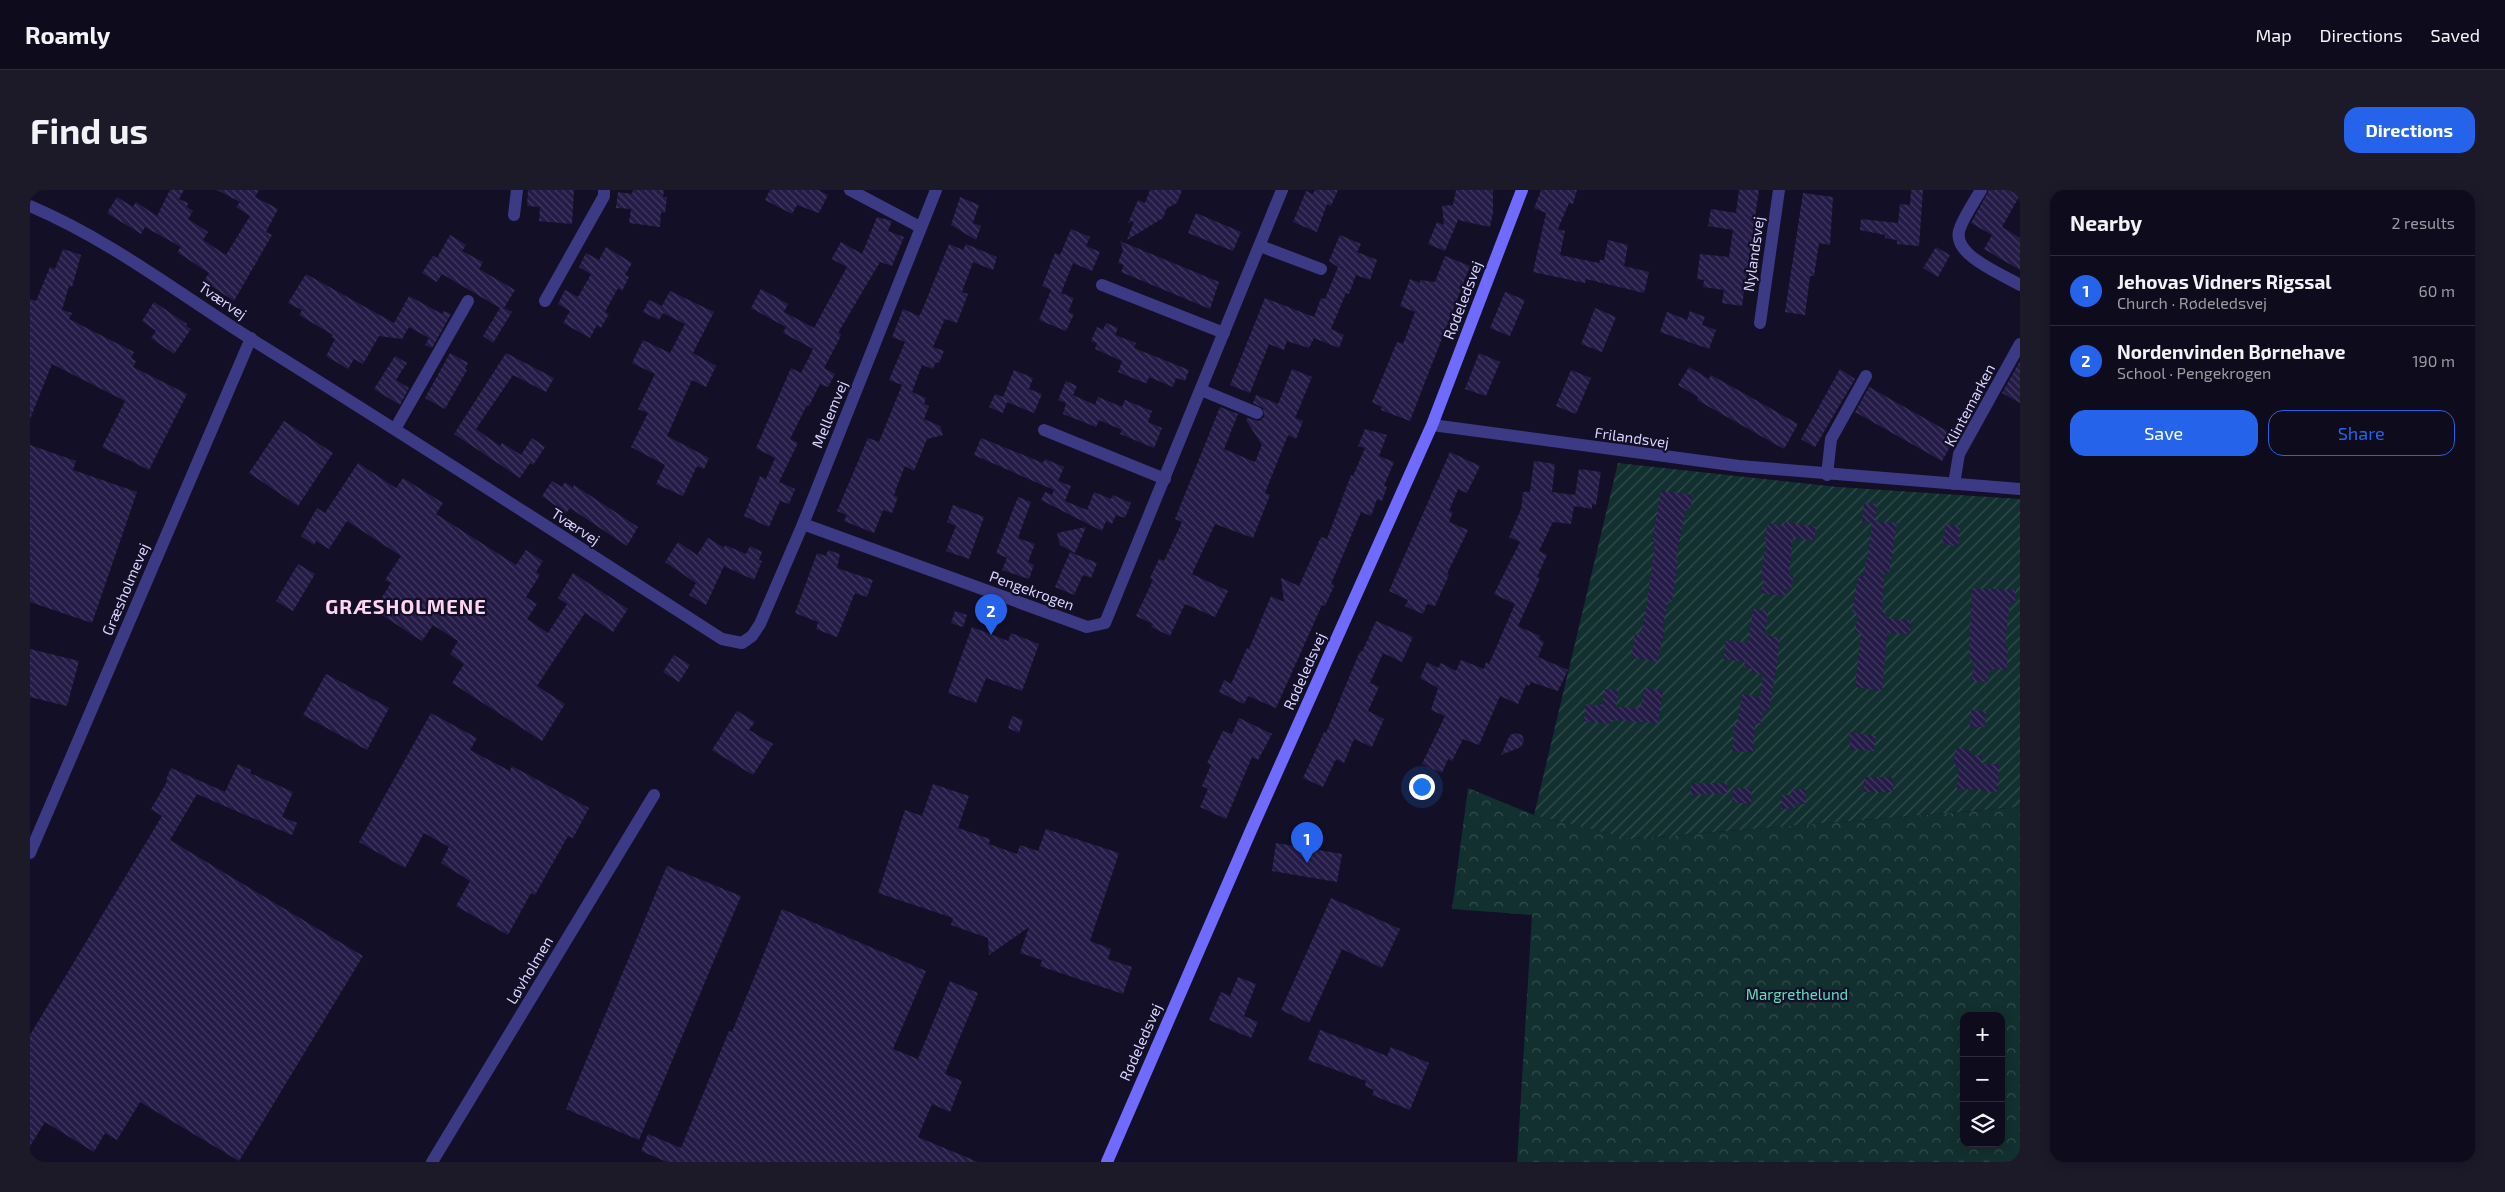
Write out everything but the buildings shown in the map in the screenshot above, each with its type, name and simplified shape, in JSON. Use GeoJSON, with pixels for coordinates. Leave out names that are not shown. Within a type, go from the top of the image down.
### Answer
{"type":"FeatureCollection","features":[{"type":"Feature","properties":{"kind":"street"},"geometry":{"type":"LineString","coordinates":[[514,215],[516,190]]}},
{"type":"Feature","properties":{"kind":"street"},"geometry":{"type":"LineString","coordinates":[[545,301],[604,196],[604,190]]}},
{"type":"Feature","properties":{"kind":"street"},"geometry":{"type":"LineString","coordinates":[[850,190],[920,227]]}},
{"type":"Feature","properties":{"kind":"street","name":"Mellemvej"},"geometry":{"type":"LineString","coordinates":[[742,643],[752,636],[760,624],[803,524],[936,190]]}},
{"type":"Feature","properties":{"kind":"street","name":"Rødeledsvej"},"geometry":{"type":"LineString","coordinates":[[1107,1162],[1249,836],[1432,425],[1522,190]]}},
{"type":"Feature","properties":{"kind":"street","name":"Nylandsvej"},"geometry":{"type":"LineString","coordinates":[[1760,323],[1779,190]]}},
{"type":"Feature","properties":{"kind":"street"},"geometry":{"type":"LineString","coordinates":[[1981,190],[1959,230],[1959,243],[1965,253],[2020,285]]}},
{"type":"Feature","properties":{"kind":"street","name":"Pengekrogen"},"geometry":{"type":"LineString","coordinates":[[803,524],[1087,627],[1105,623],[1112,611],[1166,479],[1260,246],[1280,191]]}},
{"type":"Feature","properties":{"kind":"street","name":"Tværvej"},"geometry":{"type":"LineString","coordinates":[[30,206],[69,223],[128,257],[251,338],[722,639],[742,643]]}},
{"type":"Feature","properties":{"kind":"street"},"geometry":{"type":"LineString","coordinates":[[1260,246],[1321,269]]}},
{"type":"Feature","properties":{"kind":"street"},"geometry":{"type":"LineString","coordinates":[[1102,285],[1224,333]]}},
{"type":"Feature","properties":{"kind":"street"},"geometry":{"type":"LineString","coordinates":[[395,429],[468,301]]}},
{"type":"Feature","properties":{"kind":"street","name":"Græsholmevej"},"geometry":{"type":"LineString","coordinates":[[30,852],[251,338]]}},
{"type":"Feature","properties":{"kind":"street","name":"Klintemarken"},"geometry":{"type":"LineString","coordinates":[[1954,484],[1959,454],[2020,344]]}},
{"type":"Feature","properties":{"kind":"street"},"geometry":{"type":"LineString","coordinates":[[1828,475],[1831,438],[1866,376]]}},
{"type":"Feature","properties":{"kind":"street"},"geometry":{"type":"LineString","coordinates":[[1201,390],[1257,414]]}},
{"type":"Feature","properties":{"kind":"street","name":"Frilandsvej"},"geometry":{"type":"LineString","coordinates":[[1432,425],[1658,457],[1828,475],[2020,489]]}},
{"type":"Feature","properties":{"kind":"street"},"geometry":{"type":"LineString","coordinates":[[1044,430],[1166,479]]}},
{"type":"Feature","properties":{"kind":"street","name":"Løvholmen"},"geometry":{"type":"LineString","coordinates":[[432,1162],[654,795]]}},
{"type":"Feature","properties":{"kind":"green space"},"geometry":{"type":"Polygon","coordinates":[[[1618,463],[1838,487],[2020,499],[2020,807],[1631,839],[1534,815],[1618,463]]]}},
{"type":"Feature","properties":{"kind":"green space","name":"Margrethelund"},"geometry":{"type":"Polygon","coordinates":[[[1468,788],[1534,815],[1632,839],[2020,807],[2020,1162],[1517,1162],[1532,915],[1452,909],[1468,788]]]}},
{"type":"Feature","properties":{"kind":"place","name":"Nordenvinden Børnehave"},"geometry":{"type":"Point","coordinates":[991,635]}},
{"type":"Feature","properties":{"kind":"place","name":"Jehovas Vidners Rigssal"},"geometry":{"type":"Point","coordinates":[1307,863]}},
{"type":"Feature","properties":{"kind":"district","name":"GRÆSHOLMENE"},"geometry":{"type":"Point","coordinates":[406,606]}}]}
